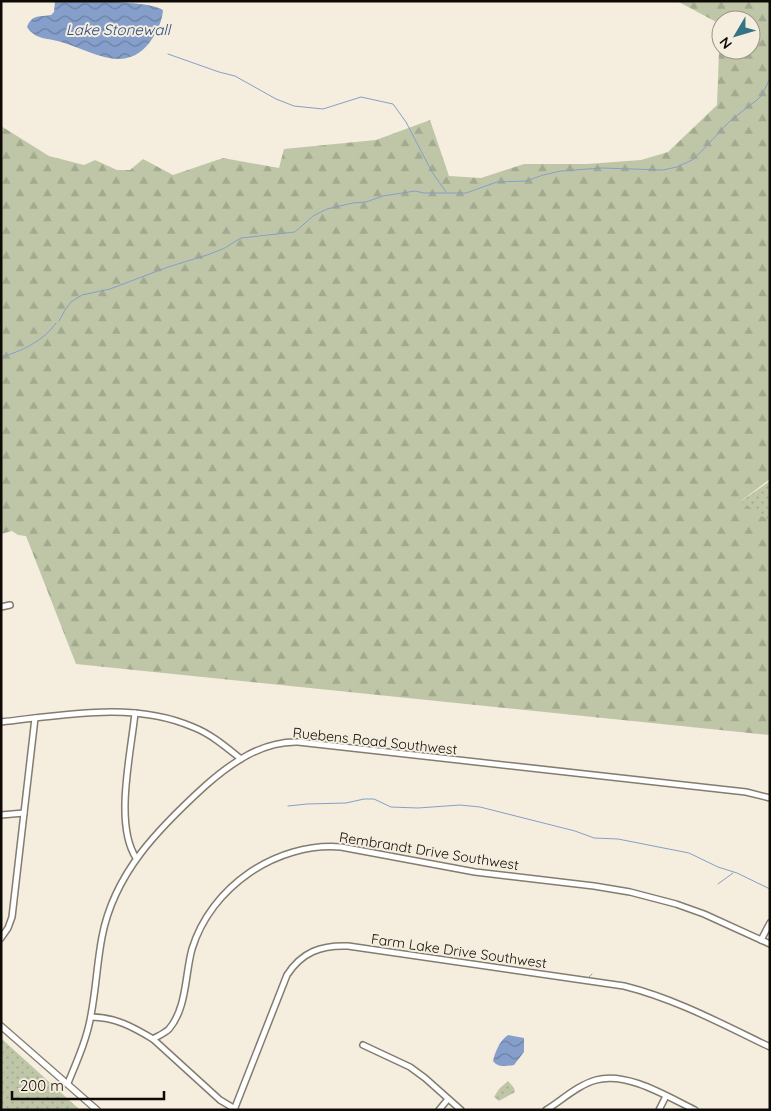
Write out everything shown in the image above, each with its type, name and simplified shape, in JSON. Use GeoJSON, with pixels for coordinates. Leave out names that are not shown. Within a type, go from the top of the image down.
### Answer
{"type":"FeatureCollection","features":[{"type":"Feature","properties":{"kind":"street"},"geometry":{"type":"LineString","coordinates":[[1,607],[10,605]]}},
{"type":"Feature","properties":{"kind":"street"},"geometry":{"type":"LineString","coordinates":[[1,722],[106,712],[135,713],[174,720],[194,727],[217,740],[241,759]]}},
{"type":"Feature","properties":{"kind":"street"},"geometry":{"type":"LineString","coordinates":[[135,713],[124,818],[128,839],[136,858]]}},
{"type":"Feature","properties":{"kind":"street"},"geometry":{"type":"LineString","coordinates":[[1,938],[8,928],[12,917],[35,718]]}},
{"type":"Feature","properties":{"kind":"street","name":"Ruebens Road Southwest"},"geometry":{"type":"LineString","coordinates":[[68,1083],[85,1039],[91,1017],[102,936],[107,917],[117,891],[136,858],[182,807],[224,770],[241,759],[273,745],[298,742],[746,792],[770,798]]}},
{"type":"Feature","properties":{"kind":"street"},"geometry":{"type":"LineString","coordinates":[[1,815],[24,813]]}},
{"type":"Feature","properties":{"kind":"street","name":"Rembrandt Drive Southwest"},"geometry":{"type":"LineString","coordinates":[[153,1039],[166,1031],[176,1020],[192,952],[208,914],[232,888],[253,870],[273,859],[302,849],[323,846],[341,847],[475,872],[621,890],[676,904],[704,914],[770,944]]}},
{"type":"Feature","properties":{"kind":"street"},"geometry":{"type":"LineString","coordinates":[[762,940],[770,923]]}},
{"type":"Feature","properties":{"kind":"street","name":"Farm Lake Drive Southwest"},"geometry":{"type":"LineString","coordinates":[[234,1109],[287,975],[303,956],[310,952],[334,946],[348,946],[624,986],[664,998],[699,1012],[770,1048]]}},
{"type":"Feature","properties":{"kind":"street"},"geometry":{"type":"LineString","coordinates":[[91,1017],[119,1021],[153,1039],[220,1100],[234,1109]]}},
{"type":"Feature","properties":{"kind":"street"},"geometry":{"type":"LineString","coordinates":[[1,1026],[97,1110]]}},
{"type":"Feature","properties":{"kind":"street"},"geometry":{"type":"LineString","coordinates":[[363,1046],[410,1066],[461,1110]]}},
{"type":"Feature","properties":{"kind":"street"},"geometry":{"type":"LineString","coordinates":[[546,1110],[587,1084],[605,1078],[625,1079],[695,1110]]}},
{"type":"Feature","properties":{"kind":"street"},"geometry":{"type":"LineString","coordinates":[[660,1110],[666,1096]]}},
{"type":"Feature","properties":{"kind":"street"},"geometry":{"type":"LineString","coordinates":[[439,1110],[448,1099]]}},
{"type":"Feature","properties":{"kind":"green space"},"geometry":{"type":"Polygon","coordinates":[[[677,1],[770,1],[770,479],[741,501],[770,522],[770,735],[76,664],[26,536],[18,535],[12,531],[1,534],[1,126],[49,156],[84,165],[95,160],[117,170],[130,170],[143,159],[173,175],[223,158],[279,168],[284,149],[376,140],[430,120],[449,176],[481,178],[524,164],[587,164],[641,160],[668,152],[717,105],[719,60],[761,60],[761,10],[711,10],[711,19],[677,1]]]}},
{"type":"Feature","properties":{"kind":"green space"},"geometry":{"type":"Polygon","coordinates":[[[770,481],[770,559],[715,519],[770,481]]]}},
{"type":"Feature","properties":{"kind":"green space"},"geometry":{"type":"Polygon","coordinates":[[[1,1038],[3,1040],[80,1110],[1,1110],[1,1038]]]}},
{"type":"Feature","properties":{"kind":"green space"},"geometry":{"type":"Polygon","coordinates":[[[508,1081],[515,1092],[499,1101],[494,1097],[499,1089],[508,1081]]]}},
{"type":"Feature","properties":{"kind":"water","name":"Lake Stonewall"},"geometry":{"type":"Polygon","coordinates":[[[55,1],[143,4],[163,10],[162,19],[150,42],[140,52],[130,57],[108,58],[61,42],[42,38],[30,31],[27,27],[31,20],[51,15],[54,12],[55,1]]]}},
{"type":"Feature","properties":{"kind":"water"},"geometry":{"type":"Polygon","coordinates":[[[508,1035],[524,1038],[524,1052],[514,1065],[500,1066],[493,1061],[500,1043],[508,1035]]]}},
{"type":"Feature","properties":{"kind":"waterway"},"geometry":{"type":"LineString","coordinates":[[168,54],[235,76],[276,99],[294,106],[323,109],[361,97],[393,104],[406,122],[432,172],[446,192]]}},
{"type":"Feature","properties":{"kind":"waterway"},"geometry":{"type":"LineString","coordinates":[[59,321],[71,302],[82,295],[110,289],[168,267],[207,255],[223,249],[241,238],[295,232],[313,216],[327,209],[366,202],[383,196],[415,191],[424,193],[466,193],[497,182],[526,181],[561,171],[602,168],[663,170],[677,167],[694,159],[730,121],[758,99],[770,78]]}},
{"type":"Feature","properties":{"kind":"waterway"},"geometry":{"type":"LineString","coordinates":[[1,357],[31,345],[45,335],[56,323]]}},
{"type":"Feature","properties":{"kind":"waterway"},"geometry":{"type":"LineString","coordinates":[[288,806],[346,803],[374,799],[391,807],[418,808],[460,805],[480,807],[575,831],[594,838],[618,839],[689,853],[770,889]]}},
{"type":"Feature","properties":{"kind":"waterway"},"geometry":{"type":"LineString","coordinates":[[718,884],[733,873]]}},
{"type":"Feature","properties":{"kind":"waterway"},"geometry":{"type":"LineString","coordinates":[[589,977],[592,974]]}}]}
